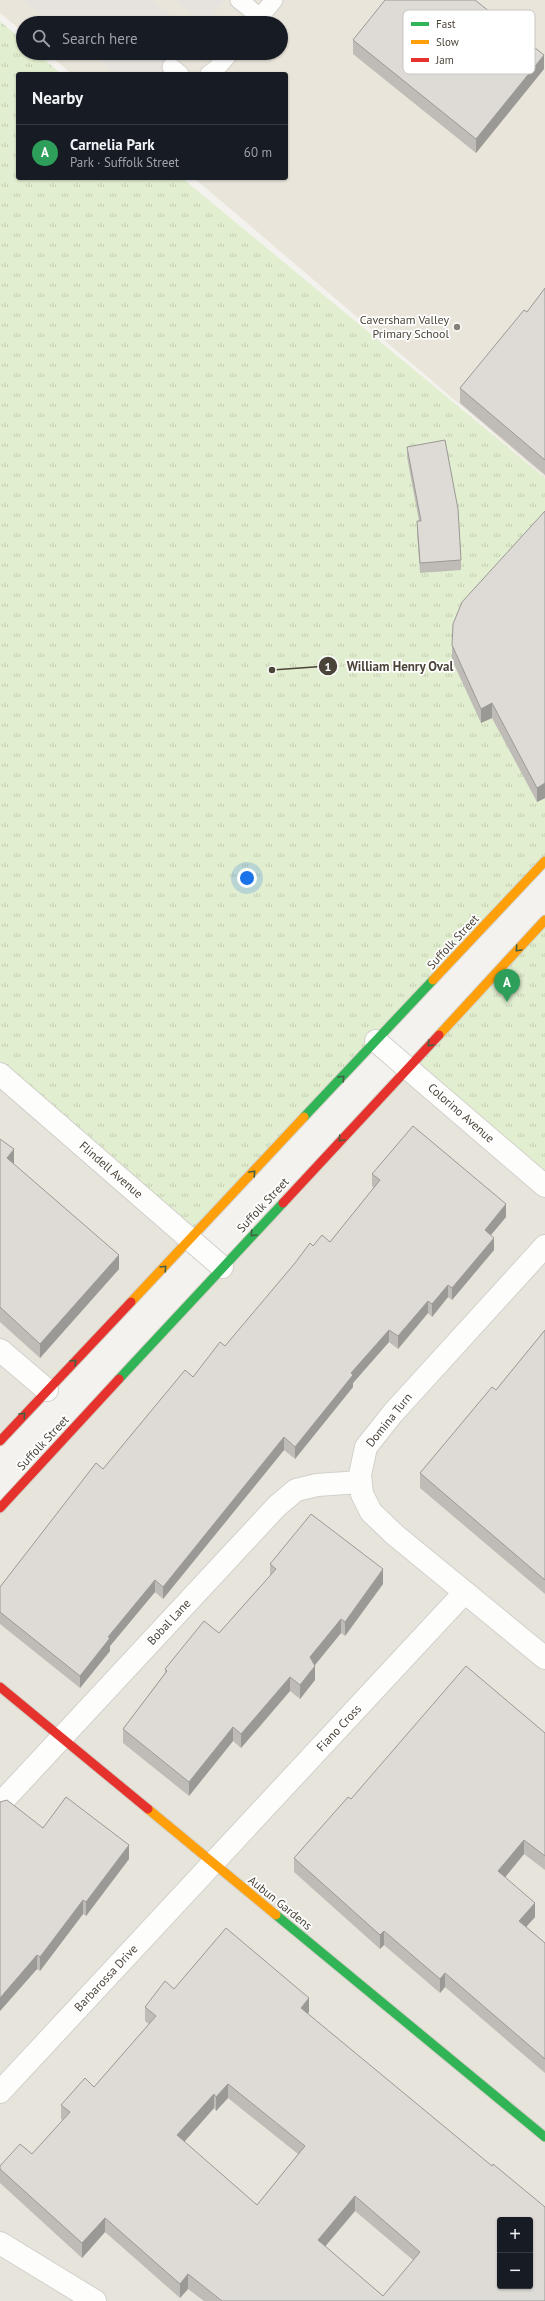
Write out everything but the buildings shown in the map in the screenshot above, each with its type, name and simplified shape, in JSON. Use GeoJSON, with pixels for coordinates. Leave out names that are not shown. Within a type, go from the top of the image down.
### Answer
{"type":"FeatureCollection","features":[{"type":"Feature","properties":{"kind":"street","name":"Suffolk Street"},"geometry":{"type":"LineString","coordinates":[[0,1441],[545,861]]}},
{"type":"Feature","properties":{"kind":"street","name":"Suffolk Street"},"geometry":{"type":"LineString","coordinates":[[0,1508],[545,920]]}},
{"type":"Feature","properties":{"kind":"street","name":"Colorino Avenue"},"geometry":{"type":"LineString","coordinates":[[376,1041],[545,1186]]}},
{"type":"Feature","properties":{"kind":"street","name":"Flindell Avenue"},"geometry":{"type":"LineString","coordinates":[[0,1074],[222,1267]]}},
{"type":"Feature","properties":{"kind":"street","name":"Domina Turn"},"geometry":{"type":"LineString","coordinates":[[545,1246],[393,1413],[366,1447],[360,1475],[362,1494],[371,1512],[395,1535],[545,1658]]}},
{"type":"Feature","properties":{"kind":"street"},"geometry":{"type":"LineString","coordinates":[[0,1350],[47,1390]]}},
{"type":"Feature","properties":{"kind":"street","name":"Bobal Lane"},"geometry":{"type":"LineString","coordinates":[[0,1804],[277,1506],[296,1490],[317,1485],[360,1482]]}},
{"type":"Feature","properties":{"kind":"street","name":"Fiano Cross"},"geometry":{"type":"LineString","coordinates":[[213,1864],[465,1592]]}},
{"type":"Feature","properties":{"kind":"street","name":"Aubun Gardens"},"geometry":{"type":"LineString","coordinates":[[0,1687],[545,2137]]}},
{"type":"Feature","properties":{"kind":"street","name":"Barbarossa Drive"},"geometry":{"type":"LineString","coordinates":[[0,2092],[213,1864]]}},
{"type":"Feature","properties":{"kind":"street"},"geometry":{"type":"LineString","coordinates":[[0,2243],[95,2301]]}},
{"type":"Feature","properties":{"kind":"lane"},"geometry":{"type":"LineString","coordinates":[[239,0],[254,16]]}},
{"type":"Feature","properties":{"kind":"lane"},"geometry":{"type":"LineString","coordinates":[[261,16],[274,0]]}},
{"type":"Feature","properties":{"kind":"lane"},"geometry":{"type":"LineString","coordinates":[[211,72],[223,60]]}},
{"type":"Feature","properties":{"kind":"shaded area","name":"Caversham Valley Primary School"},"geometry":{"type":"Polygon","coordinates":[[[0,0],[545,0],[545,477],[196,180],[288,180],[288,72],[70,72],[55,60],[288,60],[288,16],[16,16],[16,26],[0,13],[0,0]]]}},
{"type":"Feature","properties":{"kind":"shaded area"},"geometry":{"type":"Polygon","coordinates":[[[24,0],[153,0],[172,16],[44,16],[24,0]]]}},
{"type":"Feature","properties":{"kind":"shaded area"},"geometry":{"type":"Polygon","coordinates":[[[175,0],[225,0],[212,16],[195,16],[175,0]]]}},
{"type":"Feature","properties":{"kind":"shaded area"},"geometry":{"type":"Polygon","coordinates":[[[99,60],[176,60],[167,72],[114,72],[99,60]]]}},
{"type":"Feature","properties":{"kind":"shaded area"},"geometry":{"type":"Polygon","coordinates":[[[408,1068],[545,1186],[545,2301],[0,2301],[0,1508],[408,1068]]]}},
{"type":"Feature","properties":{"kind":"shaded area"},"geometry":{"type":"Polygon","coordinates":[[[0,1074],[191,1239],[0,1441],[0,1074]]]}},
{"type":"Feature","properties":{"kind":"green space"},"geometry":{"type":"Polygon","coordinates":[[[0,21],[16,35],[16,60],[45,60],[59,72],[16,72],[16,180],[184,180],[545,478],[545,861],[191,1239],[0,1074],[0,21]]]}},
{"type":"Feature","properties":{"kind":"green space"},"geometry":{"type":"Polygon","coordinates":[[[545,920],[545,1186],[408,1068],[545,920]]]}},
{"type":"Feature","properties":{"kind":"traffic: fast"},"geometry":{"type":"LineString","coordinates":[[304,1117],[433,980]]}},
{"type":"Feature","properties":{"kind":"traffic: fast"},"geometry":{"type":"LineString","coordinates":[[119,1379],[283,1203]]}},
{"type":"Feature","properties":{"kind":"traffic: fast"},"geometry":{"type":"LineString","coordinates":[[276,1915],[545,2137]]}},
{"type":"Feature","properties":{"kind":"traffic: slow"},"geometry":{"type":"LineString","coordinates":[[433,980],[545,861]]}},
{"type":"Feature","properties":{"kind":"traffic: slow"},"geometry":{"type":"LineString","coordinates":[[439,1035],[545,920]]}},
{"type":"Feature","properties":{"kind":"traffic: slow"},"geometry":{"type":"LineString","coordinates":[[131,1302],[304,1117]]}},
{"type":"Feature","properties":{"kind":"traffic: slow"},"geometry":{"type":"LineString","coordinates":[[148,1809],[276,1915]]}},
{"type":"Feature","properties":{"kind":"traffic: jam"},"geometry":{"type":"LineString","coordinates":[[283,1203],[439,1035]]}},
{"type":"Feature","properties":{"kind":"traffic: jam"},"geometry":{"type":"LineString","coordinates":[[0,1441],[131,1302]]}},
{"type":"Feature","properties":{"kind":"traffic: jam"},"geometry":{"type":"LineString","coordinates":[[0,1508],[119,1379]]}},
{"type":"Feature","properties":{"kind":"traffic: jam"},"geometry":{"type":"LineString","coordinates":[[0,1687],[148,1809]]}},
{"type":"Feature","properties":{"kind":"place","name":"Caversham Valley Primary School"},"geometry":{"type":"Point","coordinates":[457,327]}},
{"type":"Feature","properties":{"kind":"place","name":"William Henry Oval"},"geometry":{"type":"Point","coordinates":[272,670]}},
{"type":"Feature","properties":{"kind":"place","name":"Carnelia Park"},"geometry":{"type":"Point","coordinates":[507,1002]}}]}
